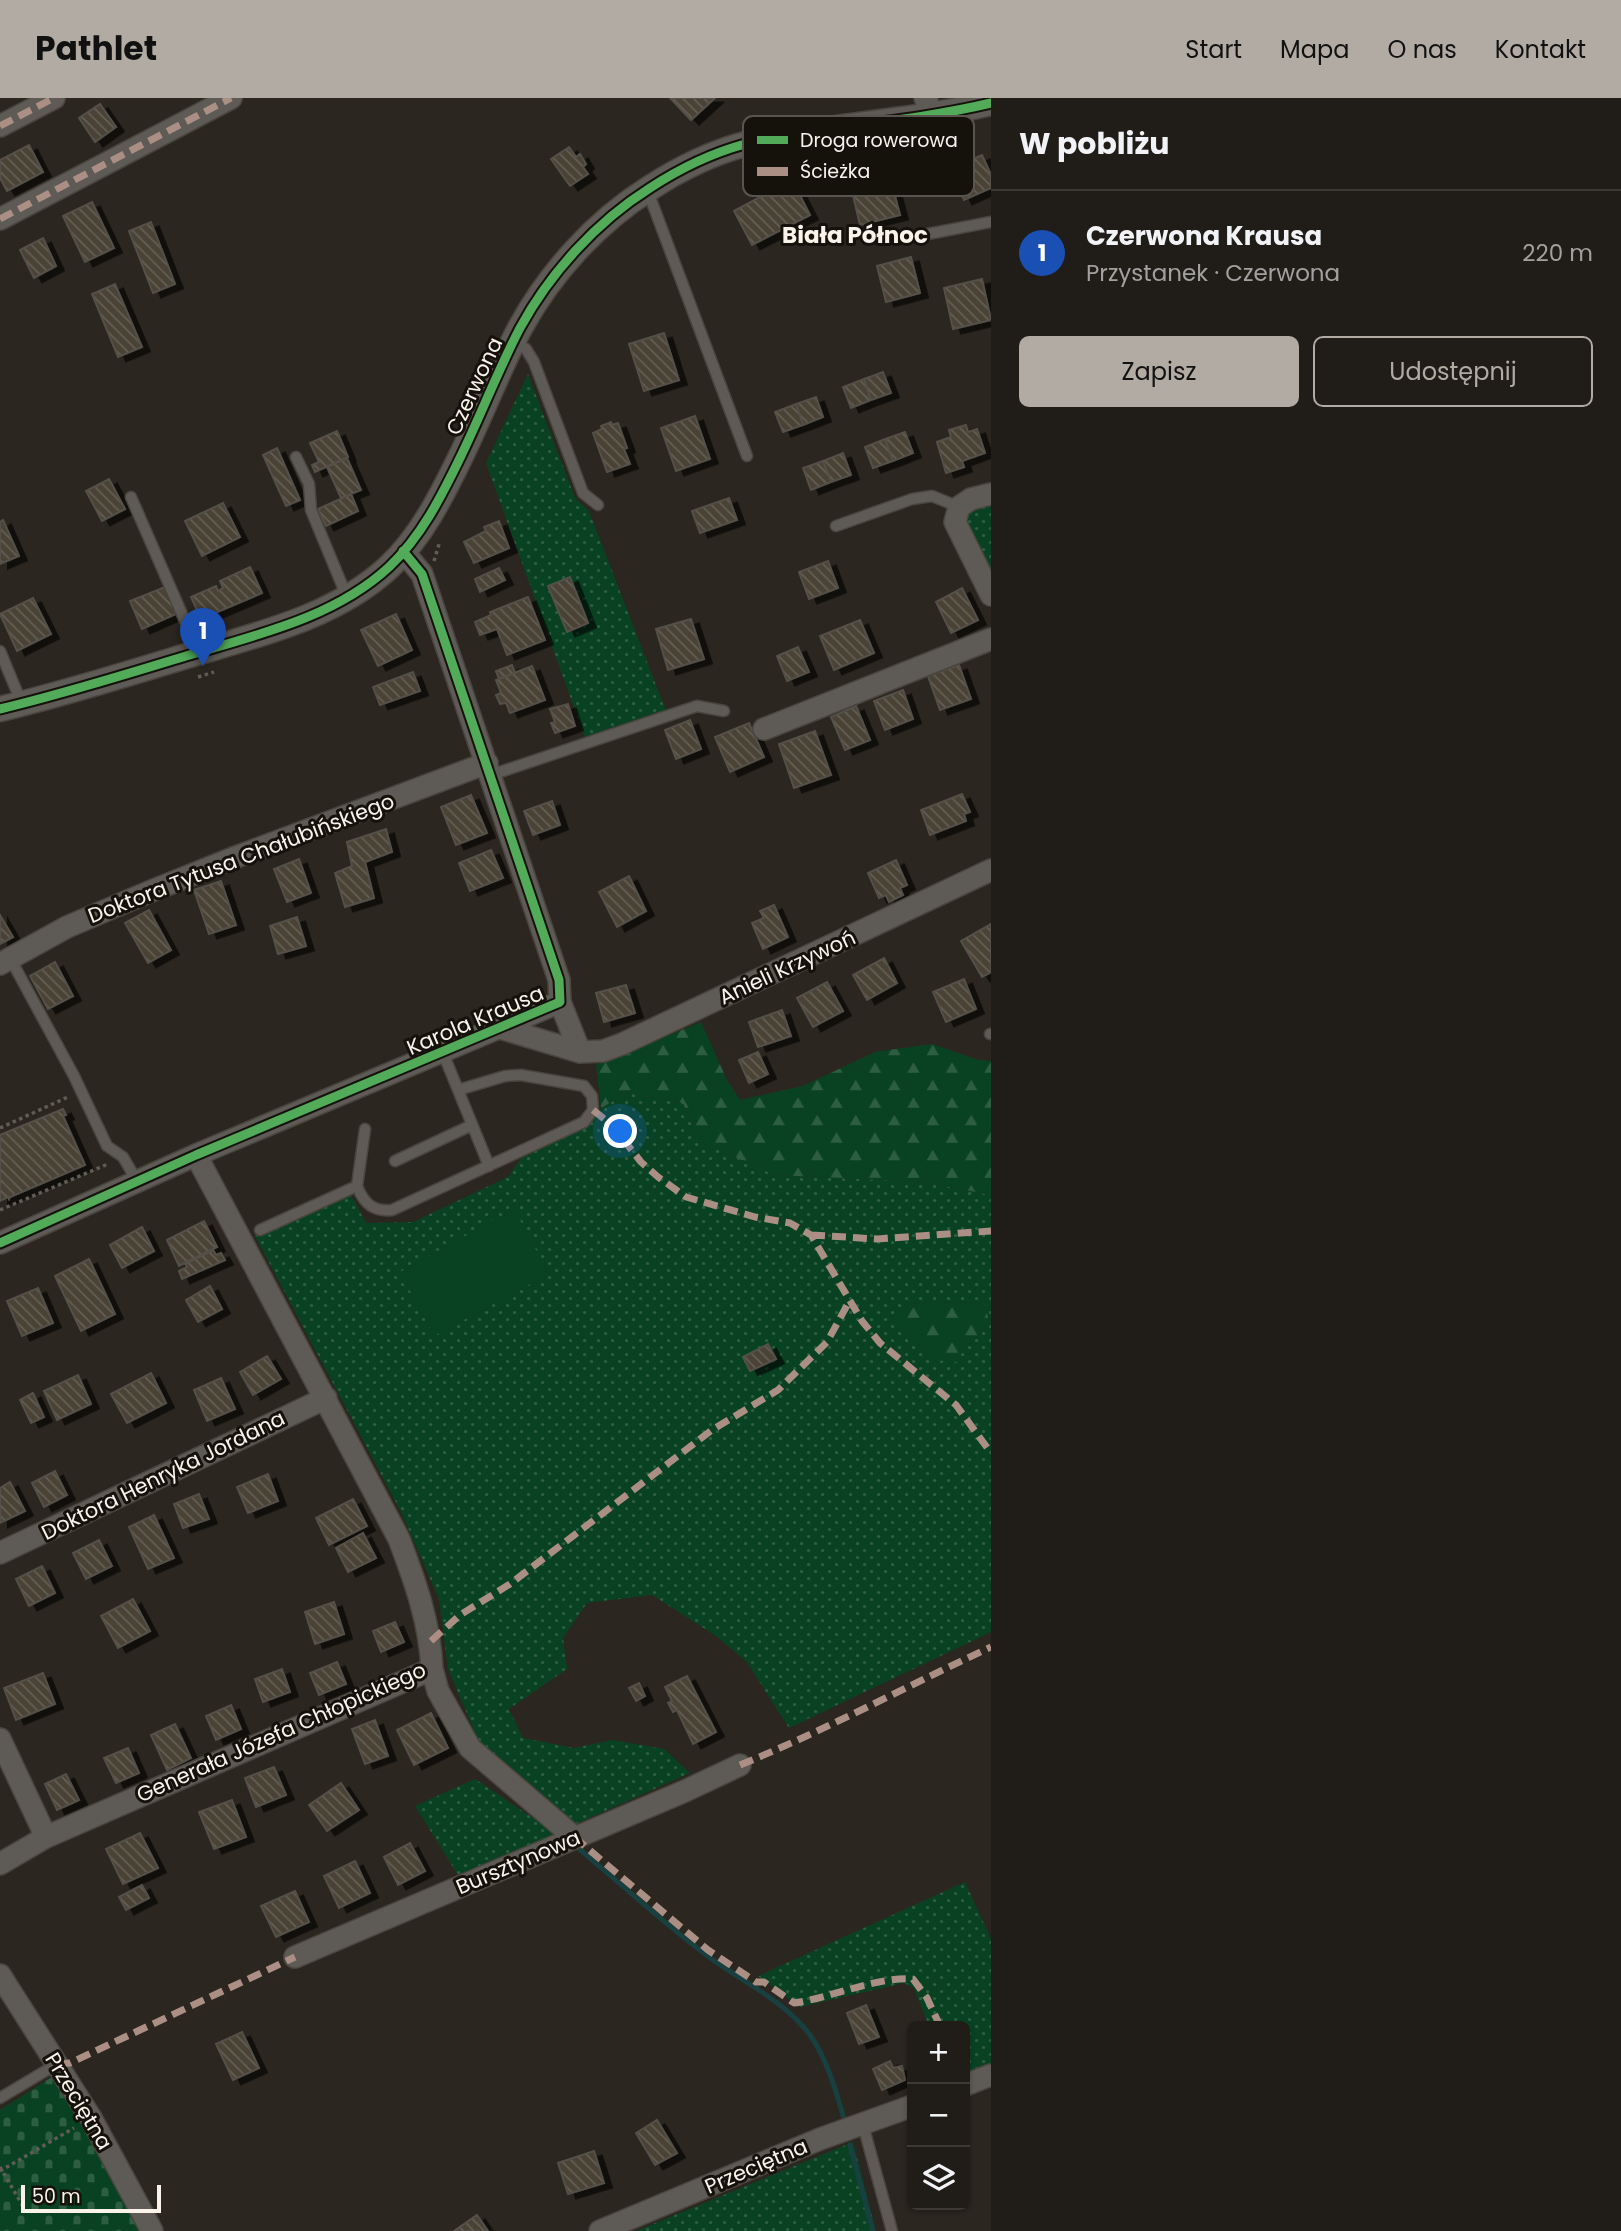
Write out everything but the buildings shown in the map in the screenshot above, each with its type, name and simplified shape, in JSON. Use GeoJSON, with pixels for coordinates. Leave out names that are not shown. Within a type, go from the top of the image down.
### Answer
{"type":"FeatureCollection","features":[{"type":"Feature","properties":{"kind":"street"},"geometry":{"type":"LineString","coordinates":[[0,126],[54,98]]}},
{"type":"Feature","properties":{"kind":"street"},"geometry":{"type":"LineString","coordinates":[[0,219],[231,98]]}},
{"type":"Feature","properties":{"kind":"street","name":"Czerwona"},"geometry":{"type":"LineString","coordinates":[[879,116],[929,106],[991,103]]}},
{"type":"Feature","properties":{"kind":"street","name":"Czerwona"},"geometry":{"type":"LineString","coordinates":[[11,706],[199,653],[291,623],[347,597],[379,575],[403,551],[438,502],[514,341],[540,295],[581,245],[647,189],[703,160],[743,145]]}},
{"type":"Feature","properties":{"kind":"street"},"geometry":{"type":"LineString","coordinates":[[991,494],[971,499],[959,507],[955,522],[991,594]]}},
{"type":"Feature","properties":{"kind":"street","name":"Karola Krausa"},"geometry":{"type":"LineString","coordinates":[[0,1243],[196,1155],[560,1002],[559,980],[422,574],[403,551]]}},
{"type":"Feature","properties":{"kind":"street"},"geometry":{"type":"LineString","coordinates":[[764,729],[991,639]]}},
{"type":"Feature","properties":{"kind":"street","name":"Doktora Tytusa Chałubińskiego"},"geometry":{"type":"LineString","coordinates":[[5,961],[67,927],[248,852],[489,769]]}},
{"type":"Feature","properties":{"kind":"street","name":"Anieli Krzywoń"},"geometry":{"type":"LineString","coordinates":[[500,1028],[580,1052],[603,1051],[991,870]]}},
{"type":"Feature","properties":{"kind":"street"},"geometry":{"type":"LineString","coordinates":[[560,1002],[580,1052]]}},
{"type":"Feature","properties":{"kind":"street","name":"Generała Józefa Chłopickiego"},"geometry":{"type":"LineString","coordinates":[[0,1864],[46,1837],[432,1669],[431,1641],[418,1589],[399,1539],[196,1155]]}},
{"type":"Feature","properties":{"kind":"street","name":"Doktora Henryka Jordana"},"geometry":{"type":"LineString","coordinates":[[0,1553],[326,1398]]}},
{"type":"Feature","properties":{"kind":"street"},"geometry":{"type":"LineString","coordinates":[[432,1669],[438,1691],[470,1748],[575,1837]]}},
{"type":"Feature","properties":{"kind":"street"},"geometry":{"type":"LineString","coordinates":[[0,1739],[46,1837]]}},
{"type":"Feature","properties":{"kind":"street","name":"Bursztynowa"},"geometry":{"type":"LineString","coordinates":[[295,1957],[740,1765]]}},
{"type":"Feature","properties":{"kind":"street","name":"Przeciętna"},"geometry":{"type":"LineString","coordinates":[[0,1975],[91,2118],[152,2231]]}},
{"type":"Feature","properties":{"kind":"street"},"geometry":{"type":"LineString","coordinates":[[968,2084],[991,2075]]}},
{"type":"Feature","properties":{"kind":"street","name":"Przeciętna"},"geometry":{"type":"LineString","coordinates":[[600,2231],[820,2139],[907,2108]]}},
{"type":"Feature","properties":{"kind":"lane"},"geometry":{"type":"LineString","coordinates":[[647,189],[747,456]]}},
{"type":"Feature","properties":{"kind":"lane"},"geometry":{"type":"LineString","coordinates":[[907,238],[991,222]]}},
{"type":"Feature","properties":{"kind":"lane"},"geometry":{"type":"LineString","coordinates":[[514,341],[526,349],[534,362],[583,493],[598,505]]}},
{"type":"Feature","properties":{"kind":"lane"},"geometry":{"type":"LineString","coordinates":[[296,457],[309,484],[311,510],[347,597]]}},
{"type":"Feature","properties":{"kind":"lane"},"geometry":{"type":"LineString","coordinates":[[836,526],[912,499],[932,496],[959,507]]}},
{"type":"Feature","properties":{"kind":"lane"},"geometry":{"type":"LineString","coordinates":[[131,497],[199,653]]}},
{"type":"Feature","properties":{"kind":"lane"},"geometry":{"type":"LineString","coordinates":[[0,651],[11,706]]}},
{"type":"Feature","properties":{"kind":"lane"},"geometry":{"type":"LineString","coordinates":[[489,769],[697,706],[724,711]]}},
{"type":"Feature","properties":{"kind":"lane"},"geometry":{"type":"LineString","coordinates":[[5,961],[75,1076],[80,1092],[107,1146],[123,1157],[137,1181]]}},
{"type":"Feature","properties":{"kind":"lane"},"geometry":{"type":"LineString","coordinates":[[443,1052],[489,1166]]}},
{"type":"Feature","properties":{"kind":"lane"},"geometry":{"type":"LineString","coordinates":[[365,1129],[358,1186],[360,1195],[372,1208],[382,1211],[392,1210],[583,1122],[593,1110],[592,1096],[584,1086],[521,1075],[505,1076],[458,1090]]}},
{"type":"Feature","properties":{"kind":"lane"},"geometry":{"type":"LineString","coordinates":[[395,1161],[472,1125]]}},
{"type":"Feature","properties":{"kind":"lane"},"geometry":{"type":"LineString","coordinates":[[260,1230],[358,1186]]}},
{"type":"Feature","properties":{"kind":"lane"},"geometry":{"type":"LineString","coordinates":[[0,2098],[57,2064]]}},
{"type":"Feature","properties":{"kind":"lane"},"geometry":{"type":"LineString","coordinates":[[863,2125],[892,2231]]}},
{"type":"Feature","properties":{"kind":"path"},"geometry":{"type":"LineString","coordinates":[[0,1128],[80,1092]]}},
{"type":"Feature","properties":{"kind":"path"},"geometry":{"type":"LineString","coordinates":[[0,1210],[123,1157]]}},
{"type":"Feature","properties":{"kind":"path"},"geometry":{"type":"LineString","coordinates":[[24,2208],[1,2169],[75,2127]]}},
{"type":"Feature","properties":{"kind":"green space"},"geometry":{"type":"Polygon","coordinates":[[[528,374],[575,498],[589,511],[666,711],[585,738],[486,463],[528,374]]]}},
{"type":"Feature","properties":{"kind":"green space"},"geometry":{"type":"Polygon","coordinates":[[[991,503],[991,577],[961,519],[970,511],[991,503]]]}},
{"type":"Feature","properties":{"kind":"green space"},"geometry":{"type":"Polygon","coordinates":[[[701,1022],[727,1080],[740,1100],[803,1086],[875,1052],[932,1044],[978,1060],[991,1061],[991,1195],[923,1182],[775,1175],[699,1141],[683,1103],[627,1093],[601,1108],[596,1065],[701,1022]]]}},
{"type":"Feature","properties":{"kind":"green space"},"geometry":{"type":"Polygon","coordinates":[[[627,1093],[683,1103],[699,1141],[775,1175],[923,1182],[991,1195],[991,1632],[789,1728],[746,1661],[716,1636],[652,1595],[587,1603],[563,1638],[567,1669],[509,1709],[523,1738],[574,1748],[612,1740],[664,1749],[690,1773],[576,1824],[479,1742],[448,1669],[439,1599],[401,1512],[255,1236],[350,1193],[366,1223],[413,1222],[508,1177],[526,1151],[585,1125],[601,1108],[627,1093]],[[984,1303],[908,1304],[963,1351],[990,1324],[984,1303]]]}},
{"type":"Feature","properties":{"kind":"green space"},"geometry":{"type":"Polygon","coordinates":[[[514,1209],[549,1274],[434,1336],[400,1272],[514,1209]]]}},
{"type":"Feature","properties":{"kind":"green space"},"geometry":{"type":"Polygon","coordinates":[[[984,1303],[990,1324],[963,1351],[957,1362],[933,1360],[895,1323],[908,1304],[984,1303]]]}},
{"type":"Feature","properties":{"kind":"green space"},"geometry":{"type":"Polygon","coordinates":[[[475,1779],[557,1834],[458,1875],[415,1806],[475,1779]]]}},
{"type":"Feature","properties":{"kind":"green space"},"geometry":{"type":"Polygon","coordinates":[[[965,1882],[991,1939],[991,2067],[970,2075],[970,2021],[927,2021],[914,1988],[904,1983],[800,2007],[758,1976],[965,1882]]]}},
{"type":"Feature","properties":{"kind":"green space"},"geometry":{"type":"Polygon","coordinates":[[[55,2075],[145,2231],[0,2231],[0,2110],[55,2075]]]}},
{"type":"Feature","properties":{"kind":"green space"},"geometry":{"type":"Polygon","coordinates":[[[853,2142],[876,2231],[638,2231],[638,2230],[853,2142]]]}},
{"type":"Feature","properties":{"kind":"waterway"},"geometry":{"type":"LineString","coordinates":[[578,1848],[718,1964],[774,2001],[799,2022],[821,2054],[844,2119]]}},
{"type":"Feature","properties":{"kind":"waterway"},"geometry":{"type":"LineString","coordinates":[[850,2145],[873,2231]]}},
{"type":"Feature","properties":{"kind":"marked path"},"geometry":{"type":"LineString","coordinates":[[0,126],[54,98]]}},
{"type":"Feature","properties":{"kind":"marked path"},"geometry":{"type":"LineString","coordinates":[[0,219],[231,98]]}},
{"type":"Feature","properties":{"kind":"marked path"},"geometry":{"type":"LineString","coordinates":[[593,1110],[612,1125],[641,1162],[686,1197],[755,1217],[790,1223],[811,1235],[862,1321],[880,1343],[956,1405],[991,1453]]}},
{"type":"Feature","properties":{"kind":"marked path"},"geometry":{"type":"LineString","coordinates":[[811,1235],[877,1239],[991,1231]]}},
{"type":"Feature","properties":{"kind":"marked path"},"geometry":{"type":"LineString","coordinates":[[431,1641],[460,1615],[510,1584],[712,1430],[778,1390],[827,1342],[850,1300]]}},
{"type":"Feature","properties":{"kind":"marked path"},"geometry":{"type":"LineString","coordinates":[[740,1765],[835,1723],[991,1647]]}},
{"type":"Feature","properties":{"kind":"marked path"},"geometry":{"type":"LineString","coordinates":[[574,1837],[708,1950],[756,1982],[764,1982],[794,2003],[870,1984],[913,1979],[927,1998],[938,2021]]}},
{"type":"Feature","properties":{"kind":"marked path"},"geometry":{"type":"LineString","coordinates":[[57,2064],[70,2063],[295,1957]]}},
{"type":"Feature","properties":{"kind":"cycle path"},"geometry":{"type":"LineString","coordinates":[[925,116],[991,103]]}},
{"type":"Feature","properties":{"kind":"cycle path"},"geometry":{"type":"LineString","coordinates":[[0,709],[93,684],[293,623],[367,585],[389,567],[411,543],[429,516],[460,458],[520,328],[560,268],[611,216],[661,181],[708,157],[743,145]]}},
{"type":"Feature","properties":{"kind":"cycle path"},"geometry":{"type":"LineString","coordinates":[[0,1243],[196,1155],[560,1002],[559,980],[422,574],[403,551]]}},
{"type":"Feature","properties":{"kind":"place","name":"Czerwona Krausa"},"geometry":{"type":"Point","coordinates":[203,666]}},
{"type":"Feature","properties":{"kind":"district","name":"Biała Północ"},"geometry":{"type":"Point","coordinates":[855,235]}}]}
